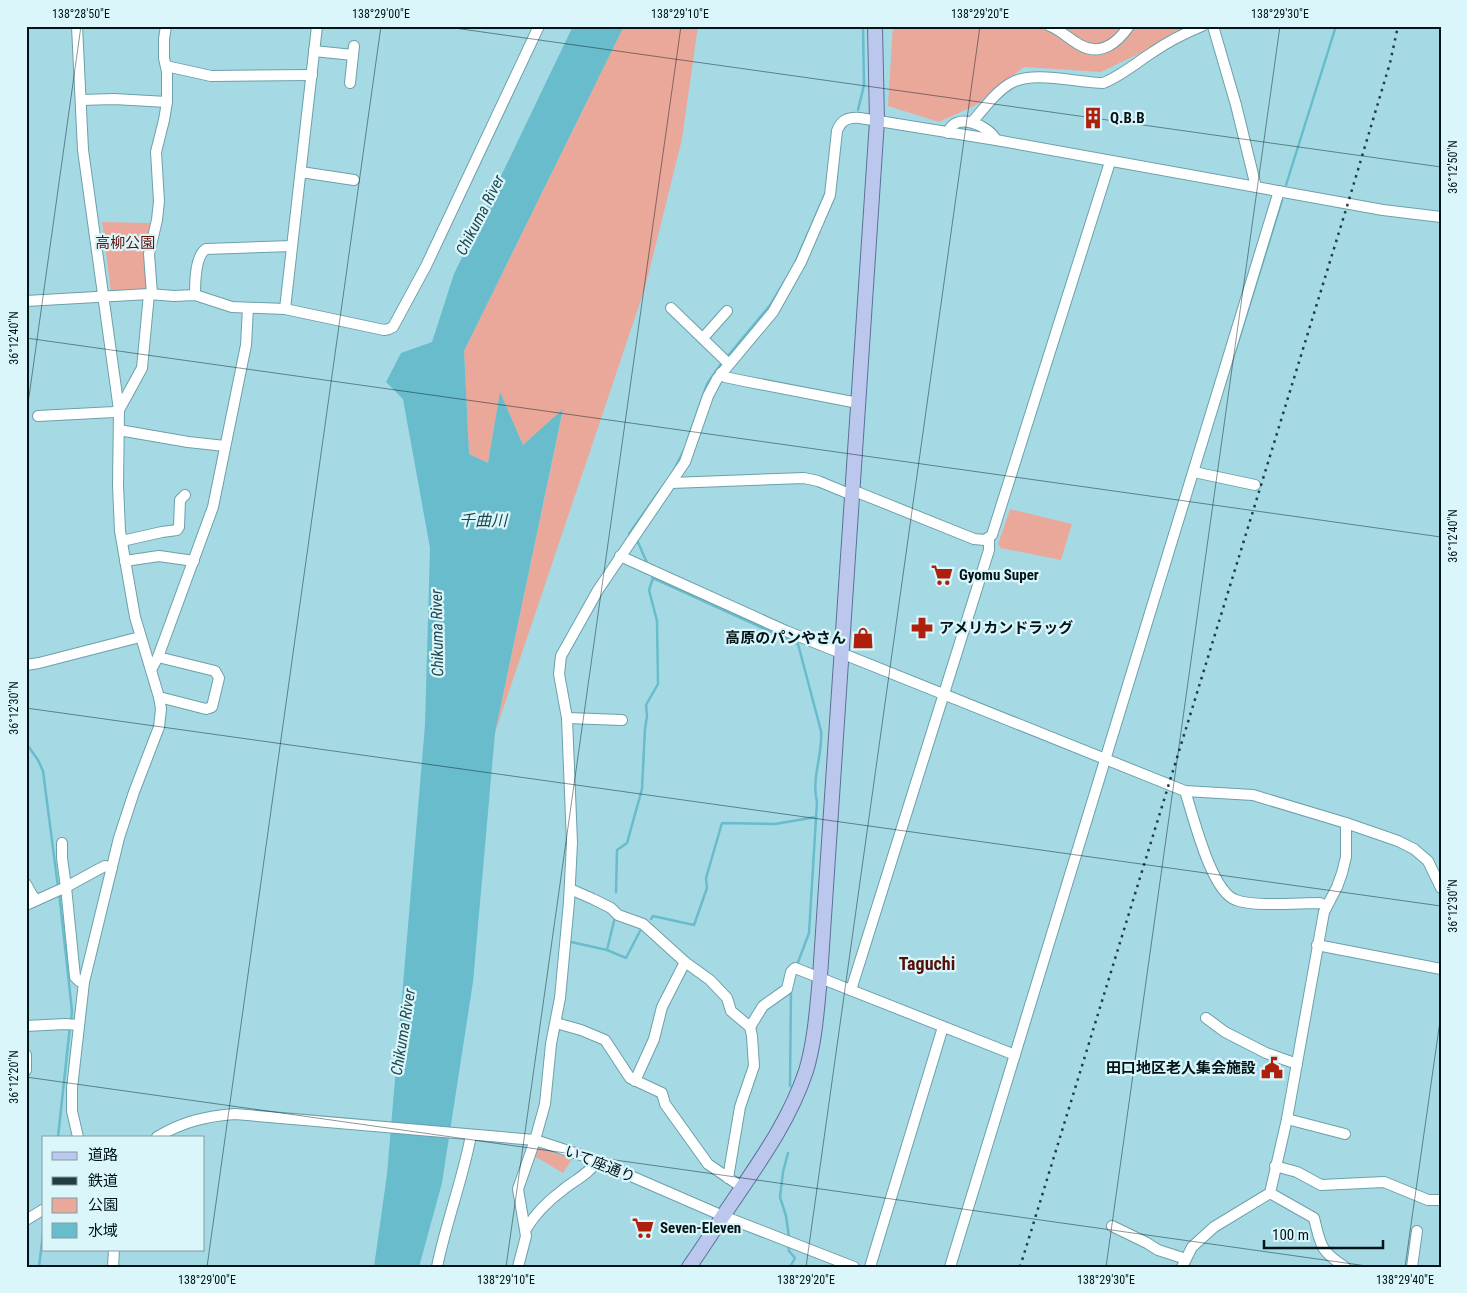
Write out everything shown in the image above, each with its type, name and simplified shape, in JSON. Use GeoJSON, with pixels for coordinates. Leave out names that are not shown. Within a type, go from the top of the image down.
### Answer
{"type":"FeatureCollection","features":[{"type":"Feature","properties":{"kind":"main road"},"geometry":{"type":"LineString","coordinates":[[689,1267],[770,1148],[800,1087],[815,1030],[877,121],[875,26]]}},
{"type":"Feature","properties":{"kind":"street"},"geometry":{"type":"LineString","coordinates":[[77,26],[85,160],[119,410],[118,500],[122,541],[140,637],[159,697],[161,718],[134,792],[112,868],[72,1025],[72,1111],[78,1136]]}},
{"type":"Feature","properties":{"kind":"street"},"geometry":{"type":"LineString","coordinates":[[38,416],[114,412],[119,410],[142,368],[151,294],[149,254],[159,201],[156,152],[164,120],[166,102],[164,39],[166,26]]}},
{"type":"Feature","properties":{"kind":"street"},"geometry":{"type":"LineString","coordinates":[[285,309],[317,26]]}},
{"type":"Feature","properties":{"kind":"street"},"geometry":{"type":"LineString","coordinates":[[26,301],[151,294],[195,295],[232,307],[285,309],[384,330],[390,329],[393,327],[426,266],[539,26]]}},
{"type":"Feature","properties":{"kind":"street"},"geometry":{"type":"LineString","coordinates":[[1050,26],[1060,30],[1081,46],[1091,48],[1110,46],[1120,40],[1130,26]]}},
{"type":"Feature","properties":{"kind":"street"},"geometry":{"type":"LineString","coordinates":[[972,122],[1000,91],[1019,80],[1036,78],[1103,83],[1112,80],[1182,34],[1202,26]]}},
{"type":"Feature","properties":{"kind":"street"},"geometry":{"type":"LineString","coordinates":[[1213,26],[1236,105],[1256,187]]}},
{"type":"Feature","properties":{"kind":"street"},"geometry":{"type":"LineString","coordinates":[[314,51],[354,51],[350,82]]}},
{"type":"Feature","properties":{"kind":"street"},"geometry":{"type":"LineString","coordinates":[[166,66],[212,76],[312,75]]}},
{"type":"Feature","properties":{"kind":"street"},"geometry":{"type":"LineString","coordinates":[[81,100],[114,99],[166,102]]}},
{"type":"Feature","properties":{"kind":"street"},"geometry":{"type":"LineString","coordinates":[[518,1267],[526,1229],[518,1189],[545,1104],[551,1044],[562,981],[570,889],[572,843],[567,718],[559,674],[561,656],[598,590],[685,462],[708,396],[721,373],[773,312],[801,262],[830,195],[839,124],[848,118],[877,121],[996,140],[1383,210],[1441,217]]}},
{"type":"Feature","properties":{"kind":"street"},"geometry":{"type":"LineString","coordinates":[[948,133],[954,124],[972,122],[988,130],[996,140]]}},
{"type":"Feature","properties":{"kind":"street"},"geometry":{"type":"LineString","coordinates":[[851,990],[989,550],[989,539],[994,532],[1110,162]]}},
{"type":"Feature","properties":{"kind":"street"},"geometry":{"type":"LineString","coordinates":[[301,172],[354,180]]}},
{"type":"Feature","properties":{"kind":"street"},"geometry":{"type":"LineString","coordinates":[[950,1267],[1105,759],[1196,473],[1279,191]]}},
{"type":"Feature","properties":{"kind":"street"},"geometry":{"type":"LineString","coordinates":[[195,295],[196,273],[200,253],[203,250],[292,246]]}},
{"type":"Feature","properties":{"kind":"street"},"geometry":{"type":"LineString","coordinates":[[151,670],[158,657],[213,507],[246,345],[248,308]]}},
{"type":"Feature","properties":{"kind":"street"},"geometry":{"type":"LineString","coordinates":[[671,308],[728,364]]}},
{"type":"Feature","properties":{"kind":"street"},"geometry":{"type":"LineString","coordinates":[[703,338],[727,311]]}},
{"type":"Feature","properties":{"kind":"street"},"geometry":{"type":"LineString","coordinates":[[721,373],[725,377],[858,403]]}},
{"type":"Feature","properties":{"kind":"street"},"geometry":{"type":"LineString","coordinates":[[119,430],[188,442],[225,446]]}},
{"type":"Feature","properties":{"kind":"street"},"geometry":{"type":"LineString","coordinates":[[1196,473],[1255,485]]}},
{"type":"Feature","properties":{"kind":"street"},"geometry":{"type":"LineString","coordinates":[[671,483],[804,478],[852,492],[980,540],[989,539]]}},
{"type":"Feature","properties":{"kind":"street"},"geometry":{"type":"LineString","coordinates":[[122,541],[177,530],[179,528],[180,500],[185,495]]}},
{"type":"Feature","properties":{"kind":"street"},"geometry":{"type":"LineString","coordinates":[[125,561],[159,556],[194,561]]}},
{"type":"Feature","properties":{"kind":"street"},"geometry":{"type":"LineString","coordinates":[[620,556],[786,631],[1186,791],[1253,795],[1398,841],[1414,849],[1428,861],[1441,888]]}},
{"type":"Feature","properties":{"kind":"street"},"geometry":{"type":"LineString","coordinates":[[26,664],[39,663],[140,637]]}},
{"type":"Feature","properties":{"kind":"street"},"geometry":{"type":"LineString","coordinates":[[158,657],[215,672],[219,678],[212,707],[206,710],[159,697]]}},
{"type":"Feature","properties":{"kind":"street"},"geometry":{"type":"LineString","coordinates":[[567,718],[622,720]]}},
{"type":"Feature","properties":{"kind":"street"},"geometry":{"type":"LineString","coordinates":[[1186,791],[1207,860],[1213,874],[1228,896],[1239,901],[1253,903],[1311,903],[1326,906]]}},
{"type":"Feature","properties":{"kind":"street"},"geometry":{"type":"LineString","coordinates":[[1112,1226],[1147,1242],[1158,1250],[1184,1263],[1192,1247],[1214,1227],[1270,1193],[1287,1119],[1326,906],[1337,887],[1346,857],[1346,823]]}},
{"type":"Feature","properties":{"kind":"street"},"geometry":{"type":"LineString","coordinates":[[62,843],[61,889],[75,977],[79,981],[84,982]]}},
{"type":"Feature","properties":{"kind":"street"},"geometry":{"type":"LineString","coordinates":[[26,905],[105,866],[112,868]]}},
{"type":"Feature","properties":{"kind":"street"},"geometry":{"type":"LineString","coordinates":[[26,884],[37,900]]}},
{"type":"Feature","properties":{"kind":"street"},"geometry":{"type":"LineString","coordinates":[[570,889],[599,902],[618,915],[643,924],[684,962],[710,980],[727,998],[731,1011],[750,1027],[754,1066],[740,1107],[728,1178]]}},
{"type":"Feature","properties":{"kind":"street"},"geometry":{"type":"LineString","coordinates":[[1318,945],[1441,969]]}},
{"type":"Feature","properties":{"kind":"street"},"geometry":{"type":"LineString","coordinates":[[635,1081],[654,1039],[662,1007],[684,962]]}},
{"type":"Feature","properties":{"kind":"street"},"geometry":{"type":"LineString","coordinates":[[750,1027],[763,1006],[787,989],[791,972],[796,968],[1014,1055]]}},
{"type":"Feature","properties":{"kind":"street"},"geometry":{"type":"LineString","coordinates":[[1206,1018],[1225,1032],[1266,1053],[1297,1064]]}},
{"type":"Feature","properties":{"kind":"street"},"geometry":{"type":"LineString","coordinates":[[556,1023],[605,1040],[630,1078],[662,1093],[665,1104],[708,1164],[743,1188]]}},
{"type":"Feature","properties":{"kind":"street"},"geometry":{"type":"LineString","coordinates":[[26,1026],[72,1025]]}},
{"type":"Feature","properties":{"kind":"street"},"geometry":{"type":"LineString","coordinates":[[870,1267],[942,1027]]}},
{"type":"Feature","properties":{"kind":"street"},"geometry":{"type":"LineString","coordinates":[[26,1055],[26,1070]]}},
{"type":"Feature","properties":{"kind":"street","name":"いて座通り"},"geometry":{"type":"LineString","coordinates":[[159,1136],[172,1128],[201,1118],[235,1114],[535,1140],[596,1161],[723,1216],[854,1267]]}},
{"type":"Feature","properties":{"kind":"street"},"geometry":{"type":"LineString","coordinates":[[1287,1119],[1345,1134]]}},
{"type":"Feature","properties":{"kind":"street"},"geometry":{"type":"LineString","coordinates":[[437,1267],[444,1232],[464,1169],[468,1134]]}},
{"type":"Feature","properties":{"kind":"street"},"geometry":{"type":"LineString","coordinates":[[526,1229],[533,1217],[562,1190],[590,1171],[596,1161]]}},
{"type":"Feature","properties":{"kind":"street"},"geometry":{"type":"LineString","coordinates":[[1275,1166],[1297,1172],[1321,1185],[1384,1182],[1428,1200],[1441,1200]]}},
{"type":"Feature","properties":{"kind":"street"},"geometry":{"type":"LineString","coordinates":[[1270,1193],[1314,1218],[1322,1248],[1344,1267]]}},
{"type":"Feature","properties":{"kind":"street"},"geometry":{"type":"LineString","coordinates":[[26,1220],[42,1210]]}},
{"type":"Feature","properties":{"kind":"street"},"geometry":{"type":"LineString","coordinates":[[1412,1267],[1417,1231]]}},
{"type":"Feature","properties":{"kind":"street"},"geometry":{"type":"LineString","coordinates":[[113,1267],[114,1250]]}},
{"type":"Feature","properties":{"kind":"green space"},"geometry":{"type":"Polygon","coordinates":[[[624,26],[698,26],[682,139],[645,288],[495,733],[563,410],[523,445],[500,393],[488,463],[469,454],[464,351],[624,26]]]}},
{"type":"Feature","properties":{"kind":"green space"},"geometry":{"type":"Polygon","coordinates":[[[893,26],[1196,26],[1101,72],[1024,67],[976,105],[939,122],[888,106],[893,26]]]}},
{"type":"Feature","properties":{"kind":"green space","name":"高柳公園"},"geometry":{"type":"Polygon","coordinates":[[[102,222],[150,223],[145,254],[148,290],[111,292],[102,222]]]}},
{"type":"Feature","properties":{"kind":"green space"},"geometry":{"type":"Polygon","coordinates":[[[1010,509],[1072,524],[1061,560],[1001,548],[998,544],[1010,509]]]}},
{"type":"Feature","properties":{"kind":"green space"},"geometry":{"type":"Polygon","coordinates":[[[539,1148],[572,1159],[563,1173],[534,1156],[539,1148]]]}},
{"type":"Feature","properties":{"kind":"water","name":"千曲川"},"geometry":{"type":"Polygon","coordinates":[[[573,26],[624,26],[464,351],[469,454],[488,463],[500,392],[523,445],[563,409],[495,733],[473,982],[442,1183],[419,1267],[374,1267],[387,1174],[425,725],[430,548],[403,399],[386,382],[401,353],[432,342],[454,274],[573,26]]]}},
{"type":"Feature","properties":{"kind":"waterway"},"geometry":{"type":"LineString","coordinates":[[858,110],[864,85],[863,26]]}},
{"type":"Feature","properties":{"kind":"waterway"},"geometry":{"type":"LineString","coordinates":[[1286,185],[1336,26]]}},
{"type":"Feature","properties":{"kind":"waterway"},"geometry":{"type":"LineString","coordinates":[[795,263],[826,192]]}},
{"type":"Feature","properties":{"kind":"waterway"},"geometry":{"type":"LineString","coordinates":[[1235,352],[1282,200]]}},
{"type":"Feature","properties":{"kind":"waterway"},"geometry":{"type":"LineString","coordinates":[[727,357],[771,304],[786,279]]}},
{"type":"Feature","properties":{"kind":"waterway"},"geometry":{"type":"LineString","coordinates":[[687,442],[707,384],[721,364]]}},
{"type":"Feature","properties":{"kind":"waterway"},"geometry":{"type":"LineString","coordinates":[[674,470],[684,450]]}},
{"type":"Feature","properties":{"kind":"waterway"},"geometry":{"type":"LineString","coordinates":[[630,535],[660,490]]}},
{"type":"Feature","properties":{"kind":"waterway"},"geometry":{"type":"LineString","coordinates":[[637,540],[648,565]]}},
{"type":"Feature","properties":{"kind":"waterway"},"geometry":{"type":"LineString","coordinates":[[651,573],[653,578],[798,644],[821,731],[821,740],[815,784],[817,802],[809,933],[797,965]]}},
{"type":"Feature","properties":{"kind":"waterway"},"geometry":{"type":"LineString","coordinates":[[616,892],[617,850],[627,843],[642,789],[647,716],[646,705],[658,684],[657,621],[649,590],[653,578]]}},
{"type":"Feature","properties":{"kind":"waterway"},"geometry":{"type":"LineString","coordinates":[[26,743],[43,771],[58,887]]}},
{"type":"Feature","properties":{"kind":"waterway"},"geometry":{"type":"LineString","coordinates":[[651,919],[653,916],[694,925],[707,888],[706,878],[722,823],[775,824],[816,817]]}},
{"type":"Feature","properties":{"kind":"waterway"},"geometry":{"type":"LineString","coordinates":[[59,892],[72,1011],[71,1021]]}},
{"type":"Feature","properties":{"kind":"waterway"},"geometry":{"type":"LineString","coordinates":[[571,942],[607,950],[615,917]]}},
{"type":"Feature","properties":{"kind":"waterway"},"geometry":{"type":"LineString","coordinates":[[607,950],[626,958],[640,931]]}},
{"type":"Feature","properties":{"kind":"waterway"},"geometry":{"type":"LineString","coordinates":[[790,1086],[791,990]]}},
{"type":"Feature","properties":{"kind":"waterway"},"geometry":{"type":"LineString","coordinates":[[58,1136],[70,1026]]}},
{"type":"Feature","properties":{"kind":"waterway"},"geometry":{"type":"LineString","coordinates":[[788,1153],[783,1172],[780,1197],[786,1216],[789,1237]]}},
{"type":"Feature","properties":{"kind":"waterway"},"geometry":{"type":"LineString","coordinates":[[39,1267],[42,1242]]}},
{"type":"Feature","properties":{"kind":"waterway"},"geometry":{"type":"LineString","coordinates":[[788,1244],[789,1251],[795,1258],[790,1267]]}},
{"type":"Feature","properties":{"kind":"railway"},"geometry":{"type":"LineString","coordinates":[[1020,1267],[1348,203],[1390,63],[1398,26]]}},
{"type":"Feature","properties":{"kind":"place","name":"Q.B.B"},"geometry":{"type":"Point","coordinates":[1093,118]}},
{"type":"Feature","properties":{"kind":"place","name":"Gyomu Super"},"geometry":{"type":"Point","coordinates":[942,575]}},
{"type":"Feature","properties":{"kind":"place","name":"アメリカンドラッグ"},"geometry":{"type":"Point","coordinates":[922,628]}},
{"type":"Feature","properties":{"kind":"place","name":"高原のパンやさん"},"geometry":{"type":"Point","coordinates":[863,638]}},
{"type":"Feature","properties":{"kind":"place","name":"田口地区老人集会施設"},"geometry":{"type":"Point","coordinates":[1272,1068]}},
{"type":"Feature","properties":{"kind":"place","name":"Seven-Eleven"},"geometry":{"type":"Point","coordinates":[643,1228]}},
{"type":"Feature","properties":{"kind":"district","name":"Taguchi"},"geometry":{"type":"Point","coordinates":[927,963]}},
{"type":"Feature","properties":{"kind":"water label","name":"Chikuma River"},"geometry":{"type":"Point","coordinates":[480,215]}},
{"type":"Feature","properties":{"kind":"water label","name":"Chikuma River"},"geometry":{"type":"Point","coordinates":[437,633]}},
{"type":"Feature","properties":{"kind":"water label","name":"Chikuma River"},"geometry":{"type":"Point","coordinates":[403,1032]}}]}
